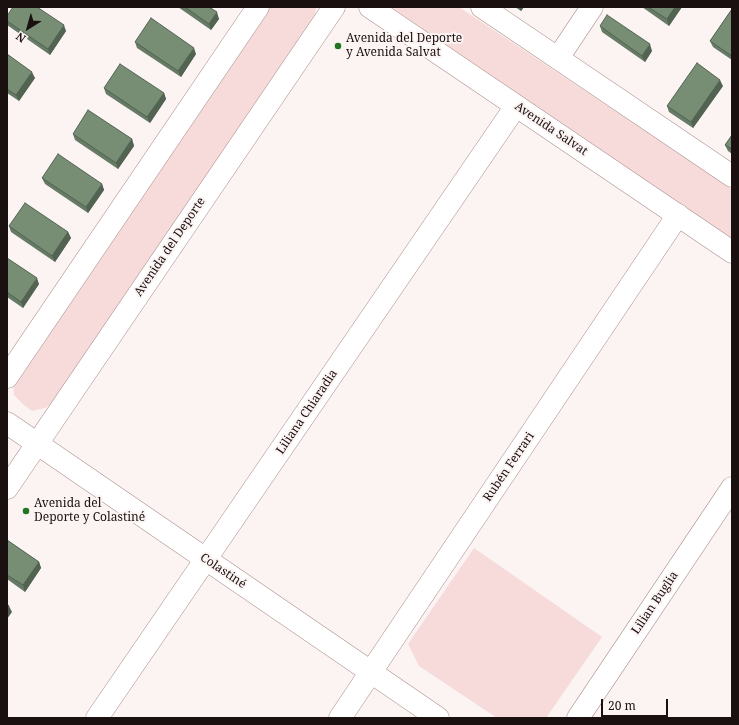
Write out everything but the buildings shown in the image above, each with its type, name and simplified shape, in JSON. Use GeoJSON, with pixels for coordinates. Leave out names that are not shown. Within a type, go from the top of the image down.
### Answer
{"type":"FeatureCollection","features":[{"type":"Feature","properties":{"kind":"street"},"geometry":{"type":"LineString","coordinates":[[7,377],[258,7]]}},
{"type":"Feature","properties":{"kind":"street","name":"Avenida del Deporte"},"geometry":{"type":"LineString","coordinates":[[7,488],[334,7]]}},
{"type":"Feature","properties":{"kind":"street","name":"Avenida Salvat"},"geometry":{"type":"LineString","coordinates":[[370,7],[732,252]]}},
{"type":"Feature","properties":{"kind":"street"},"geometry":{"type":"LineString","coordinates":[[482,7],[732,176]]}},
{"type":"Feature","properties":{"kind":"street"},"geometry":{"type":"LineString","coordinates":[[558,58],[592,7]]}},
{"type":"Feature","properties":{"kind":"street","name":"Liliana Chiaradia"},"geometry":{"type":"LineString","coordinates":[[97,718],[516,106]]}},
{"type":"Feature","properties":{"kind":"street","name":"Rubén Ferrari"},"geometry":{"type":"LineString","coordinates":[[340,718],[678,216]]}},
{"type":"Feature","properties":{"kind":"street","name":"Colastiné"},"geometry":{"type":"LineString","coordinates":[[7,423],[438,718]]}},
{"type":"Feature","properties":{"kind":"street","name":"Lilian Buglia"},"geometry":{"type":"LineString","coordinates":[[578,718],[732,488]]}},
{"type":"Feature","properties":{"kind":"shaded area"},"geometry":{"type":"Polygon","coordinates":[[[268,7],[316,7],[315,18],[57,399],[45,408],[32,411],[14,395],[13,382],[268,7]]]}},
{"type":"Feature","properties":{"kind":"shaded area"},"geometry":{"type":"Polygon","coordinates":[[[391,7],[459,7],[732,189],[732,241],[534,107],[391,7]]]}},
{"type":"Feature","properties":{"kind":"shaded area"},"geometry":{"type":"Polygon","coordinates":[[[474,548],[602,637],[546,718],[497,718],[419,666],[408,644],[474,548]]]}},
{"type":"Feature","properties":{"kind":"place","name":"Avenida del Deporte y Avenida Salvat"},"geometry":{"type":"Point","coordinates":[338,46]}},
{"type":"Feature","properties":{"kind":"place","name":"Avenida del Deporte y Colastiné"},"geometry":{"type":"Point","coordinates":[26,511]}}]}
